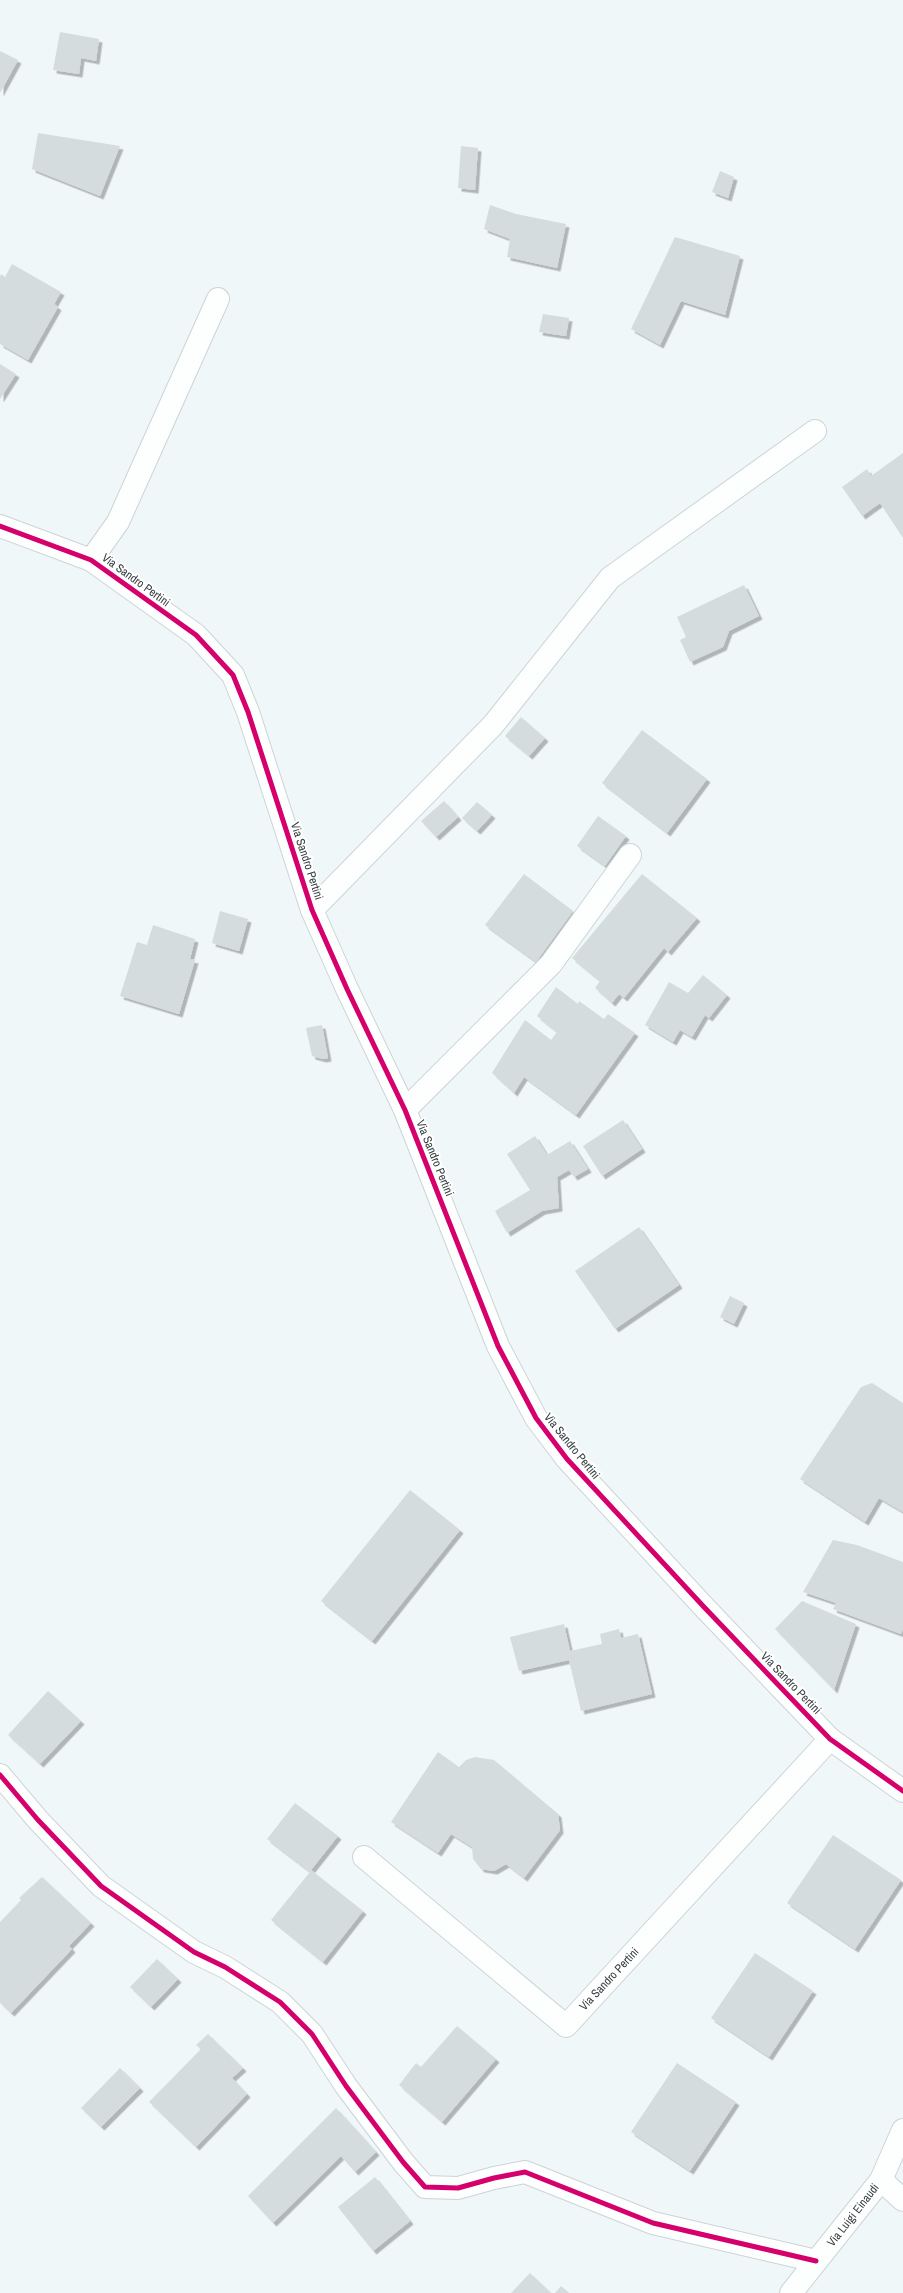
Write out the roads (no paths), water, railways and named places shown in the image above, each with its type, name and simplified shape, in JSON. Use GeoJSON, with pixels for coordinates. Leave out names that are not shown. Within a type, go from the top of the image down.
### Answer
{"type":"FeatureCollection","features":[{"type":"Feature","properties":{"kind":"street"},"geometry":{"type":"LineString","coordinates":[[91,560],[118,522],[218,299]]}},
{"type":"Feature","properties":{"kind":"street"},"geometry":{"type":"LineString","coordinates":[[312,910],[493,725],[610,578],[815,431]]}},
{"type":"Feature","properties":{"kind":"street","name":"Via Sandro Pertini"},"geometry":{"type":"LineString","coordinates":[[0,526],[91,560],[196,635],[233,675],[248,712],[312,910],[347,989],[405,1110],[498,1346],[536,1418],[567,1459],[704,1608],[830,1739],[903,1791]]}},
{"type":"Feature","properties":{"kind":"street"},"geometry":{"type":"LineString","coordinates":[[405,1110],[550,964],[630,855]]}},
{"type":"Feature","properties":{"kind":"street","name":"Via Sandro Pertini"},"geometry":{"type":"LineString","coordinates":[[364,1857],[566,2026],[830,1739]]}},
{"type":"Feature","properties":{"kind":"street"},"geometry":{"type":"LineString","coordinates":[[0,1775],[38,1820],[101,1886],[194,1952],[225,1967],[280,2002],[312,2034],[360,2105],[403,2162],[425,2186],[458,2188],[494,2178],[525,2172],[653,2223],[816,2261]]}},
{"type":"Feature","properties":{"kind":"street","name":"Via Luigi Einaudi"},"geometry":{"type":"LineString","coordinates":[[791,2293],[880,2180],[903,2130]]}},
{"type":"Feature","properties":{"kind":"street"},"geometry":{"type":"LineString","coordinates":[[880,2180],[903,2200]]}}]}
